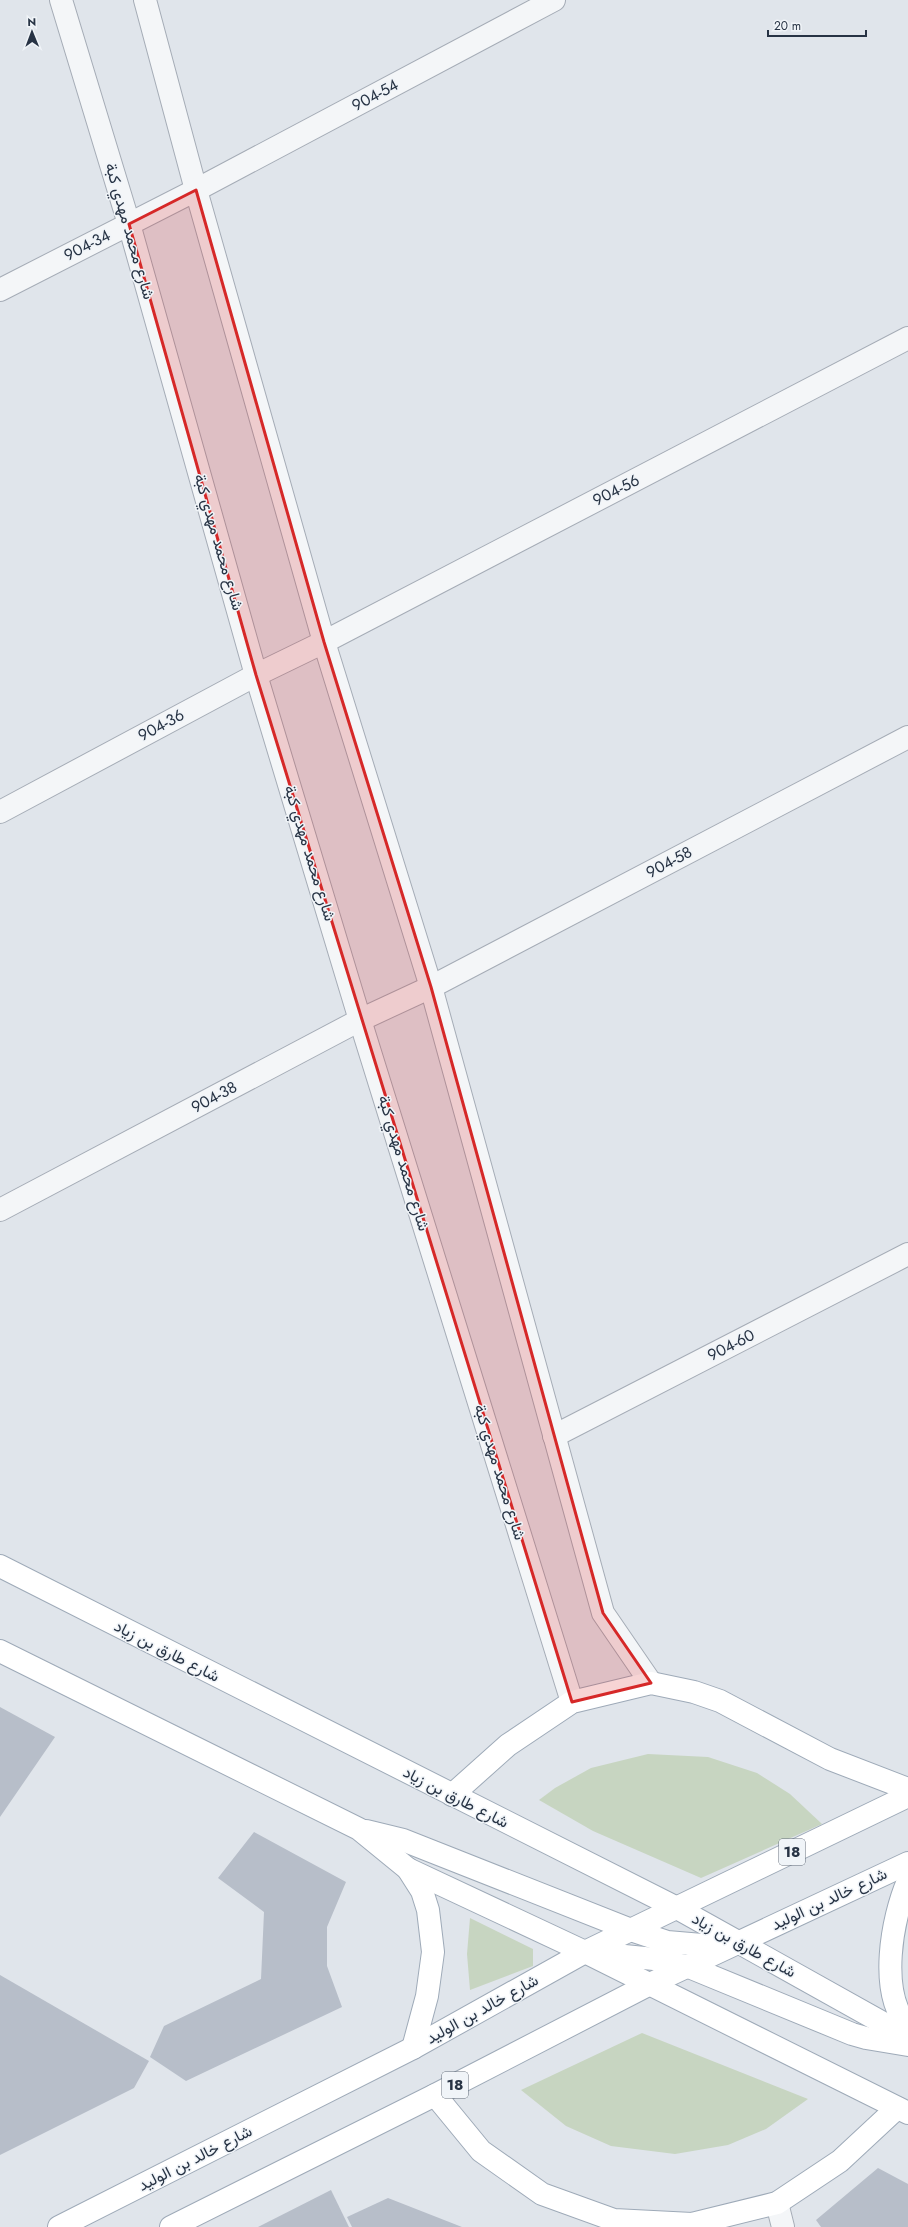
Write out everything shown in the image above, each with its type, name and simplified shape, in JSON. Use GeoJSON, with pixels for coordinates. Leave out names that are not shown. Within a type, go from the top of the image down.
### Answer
{"type":"FeatureCollection","features":[{"type":"Feature","properties":{"kind":"main road","name":"شارع طارق بن زياد"},"geometry":{"type":"LineString","coordinates":[[0,1566],[677,1908],[908,2037]]}},
{"type":"Feature","properties":{"kind":"main road"},"geometry":{"type":"LineString","coordinates":[[0,1651],[359,1829],[403,1840],[631,1930],[667,1942],[702,1945],[738,1942]]}},
{"type":"Feature","properties":{"kind":"main road"},"geometry":{"type":"LineString","coordinates":[[452,1795],[508,1745],[572,1702],[651,1683],[694,1692],[720,1701],[830,1759],[908,1789]]}},
{"type":"Feature","properties":{"kind":"main road","name":"شارع خالد بن الوليد"},"geometry":{"type":"LineString","coordinates":[[59,2227],[412,2048],[585,1952],[908,1796]]}},
{"type":"Feature","properties":{"kind":"main road"},"geometry":{"type":"LineString","coordinates":[[359,1829],[408,1869],[585,1952],[902,2110],[840,2161],[777,2203],[693,2226],[614,2220],[542,2194],[481,2151],[435,2096]]}},
{"type":"Feature","properties":{"kind":"main road","name":"شارع خالد بن الوليد"},"geometry":{"type":"LineString","coordinates":[[171,2227],[435,2096],[650,1984],[908,1863]]}},
{"type":"Feature","properties":{"kind":"main road"},"geometry":{"type":"LineString","coordinates":[[408,1869],[422,1891],[428,1910],[433,1952],[427,1996],[412,2048]]}},
{"type":"Feature","properties":{"kind":"main road"},"geometry":{"type":"LineString","coordinates":[[908,1881],[900,1899],[894,1921],[891,1944],[891,1970],[894,1995],[902,2019],[908,2026]]}},
{"type":"Feature","properties":{"kind":"main road"},"geometry":{"type":"LineString","coordinates":[[585,1952],[647,1958],[689,1967],[852,2034],[866,2038],[908,2045]]}},
{"type":"Feature","properties":{"kind":"street","name":"شارع محمد مهدي كبة"},"geometry":{"type":"LineString","coordinates":[[61,0],[129,224],[256,675],[360,1020],[572,1702]]}},
{"type":"Feature","properties":{"kind":"street"},"geometry":{"type":"LineString","coordinates":[[145,0],[196,190],[324,642],[431,987],[603,1613],[651,1683]]}},
{"type":"Feature","properties":{"kind":"street","name":"904-54"},"geometry":{"type":"LineString","coordinates":[[196,190],[554,0]]}},
{"type":"Feature","properties":{"kind":"street","name":"904-34"},"geometry":{"type":"LineString","coordinates":[[0,290],[196,190]]}},
{"type":"Feature","properties":{"kind":"street","name":"904-56"},"geometry":{"type":"LineString","coordinates":[[324,642],[908,338]]}},
{"type":"Feature","properties":{"kind":"street","name":"904-36"},"geometry":{"type":"LineString","coordinates":[[0,812],[256,675],[324,642]]}},
{"type":"Feature","properties":{"kind":"street","name":"904-58"},"geometry":{"type":"LineString","coordinates":[[431,987],[908,737]]}},
{"type":"Feature","properties":{"kind":"street","name":"904-38"},"geometry":{"type":"LineString","coordinates":[[0,1210],[360,1020],[431,987]]}},
{"type":"Feature","properties":{"kind":"street","name":"904-60"},"geometry":{"type":"LineString","coordinates":[[554,1436],[908,1254]]}},
{"type":"Feature","properties":{"kind":"street"},"geometry":{"type":"LineString","coordinates":[[777,2203],[783,2227]]}},
{"type":"Feature","properties":{"kind":"highlighted area"},"geometry":{"type":"Polygon","coordinates":[[[196,190],[324,642],[431,987],[603,1613],[651,1683],[572,1702],[256,675],[129,224],[196,190]]]}},
{"type":"Feature","properties":{"kind":"green space"},"geometry":{"type":"Polygon","coordinates":[[[648,1754],[708,1757],[757,1773],[790,1794],[822,1824],[701,1878],[593,1831],[539,1800],[555,1788],[591,1768],[648,1754]]]}},
{"type":"Feature","properties":{"kind":"green space"},"geometry":{"type":"Polygon","coordinates":[[[470,1918],[533,1949],[533,1966],[470,1990],[467,1954],[470,1918]]]}},
{"type":"Feature","properties":{"kind":"green space"},"geometry":{"type":"Polygon","coordinates":[[[642,2033],[808,2099],[766,2129],[728,2145],[675,2154],[611,2146],[566,2126],[521,2090],[642,2033]]]}},
{"type":"Feature","properties":{"kind":"building"},"geometry":{"type":"Polygon","coordinates":[[[0,1707],[55,1737],[0,1817],[0,1707]]]}},
{"type":"Feature","properties":{"kind":"building"},"geometry":{"type":"Polygon","coordinates":[[[254,1832],[346,1882],[327,1927],[327,1966],[342,2007],[186,2081],[150,2057],[164,2026],[261,1979],[264,1912],[218,1878],[254,1832]]]}},
{"type":"Feature","properties":{"kind":"building"},"geometry":{"type":"Polygon","coordinates":[[[0,1975],[149,2061],[134,2088],[0,2155],[0,1975]]]}},
{"type":"Feature","properties":{"kind":"building"},"geometry":{"type":"Polygon","coordinates":[[[878,2168],[908,2184],[908,2227],[821,2227],[816,2220],[878,2168]]]}},
{"type":"Feature","properties":{"kind":"building"},"geometry":{"type":"Polygon","coordinates":[[[331,2190],[349,2227],[258,2227],[331,2190]]]}},
{"type":"Feature","properties":{"kind":"building"},"geometry":{"type":"Polygon","coordinates":[[[388,2198],[462,2227],[352,2227],[347,2217],[388,2198]]]}}]}
